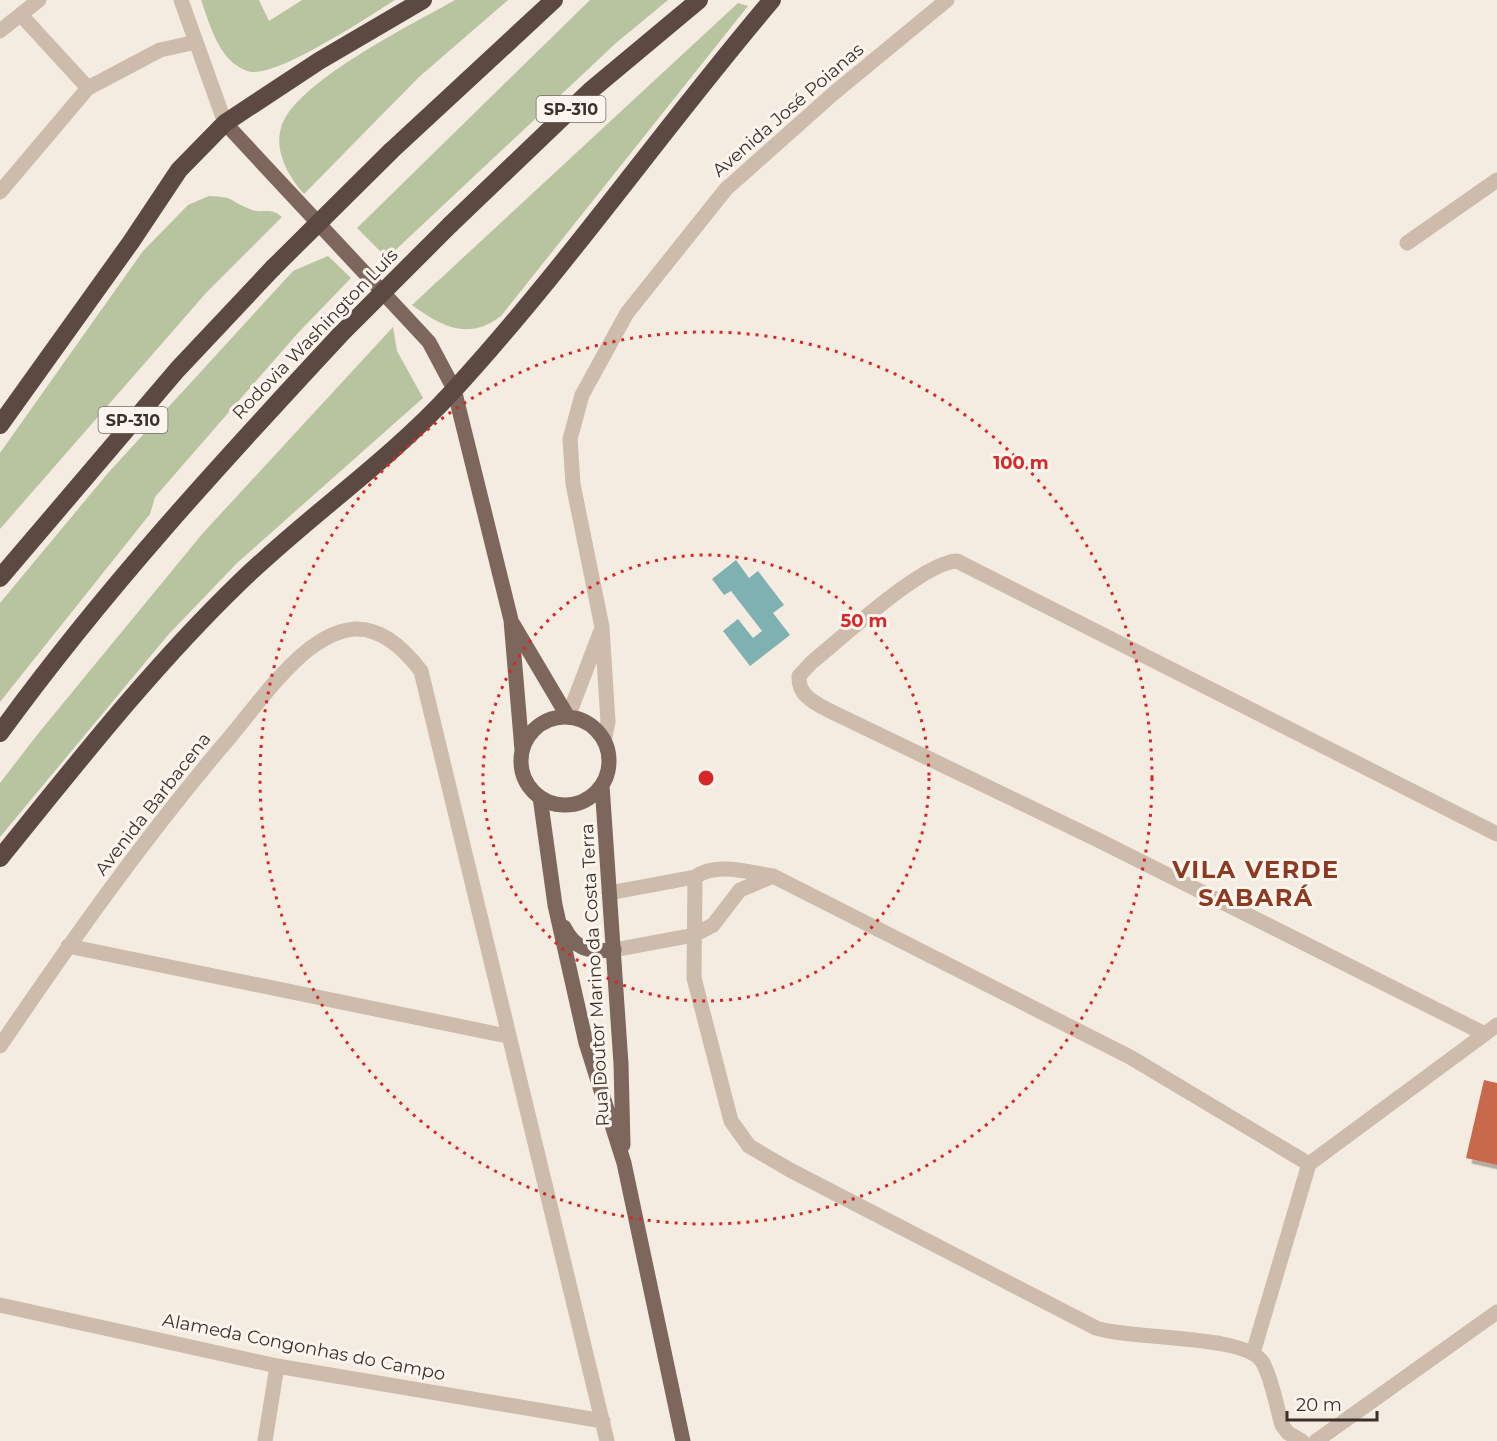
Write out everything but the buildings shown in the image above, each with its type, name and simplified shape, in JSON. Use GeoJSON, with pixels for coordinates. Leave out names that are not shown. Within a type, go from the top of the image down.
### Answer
{"type":"FeatureCollection","features":[{"type":"Feature","properties":{"kind":"highway"},"geometry":{"type":"LineString","coordinates":[[0,424],[131,242],[179,170],[225,123],[319,62],[423,0]]}},
{"type":"Feature","properties":{"kind":"highway","name":"SP-310"},"geometry":{"type":"LineString","coordinates":[[0,578],[177,370],[273,268],[391,152],[554,0]]}},
{"type":"Feature","properties":{"kind":"highway","name":"Rodovia Washington Luís"},"geometry":{"type":"LineString","coordinates":[[0,733],[109,592],[203,482],[340,335],[450,225],[590,92],[699,0]]}},
{"type":"Feature","properties":{"kind":"highway"},"geometry":{"type":"LineString","coordinates":[[0,858],[109,723],[197,625],[275,549],[421,425],[454,389],[518,314],[771,0]]}},
{"type":"Feature","properties":{"kind":"main road"},"geometry":{"type":"LineString","coordinates":[[225,123],[429,342],[454,389],[511,620],[524,776],[530,788],[540,797],[556,804],[574,804],[590,798],[603,785],[608,771],[609,755],[604,741],[587,725],[568,717],[548,720],[532,732],[522,750]]}},
{"type":"Feature","properties":{"kind":"main road"},"geometry":{"type":"LineString","coordinates":[[511,620],[568,717]]}},
{"type":"Feature","properties":{"kind":"main road","name":"Rua Doutor Marino da Costa Terra"},"geometry":{"type":"LineString","coordinates":[[603,785],[614,950],[624,1162]]}},
{"type":"Feature","properties":{"kind":"main road","name":"Rua Doutor Marino da Costa Terra"},"geometry":{"type":"LineString","coordinates":[[540,797],[555,905],[586,1043],[624,1162],[683,1441]]}},
{"type":"Feature","properties":{"kind":"main road"},"geometry":{"type":"LineString","coordinates":[[555,905],[569,937],[580,948],[592,952],[614,950]]}},
{"type":"Feature","properties":{"kind":"street"},"geometry":{"type":"LineString","coordinates":[[0,31],[39,0]]}},
{"type":"Feature","properties":{"kind":"street"},"geometry":{"type":"LineString","coordinates":[[181,0],[225,123]]}},
{"type":"Feature","properties":{"kind":"street","name":"Avenida José Poianas"},"geometry":{"type":"LineString","coordinates":[[604,741],[608,722],[602,627],[573,484],[570,439],[582,395],[627,313],[726,189],[834,93],[947,0]]}},
{"type":"Feature","properties":{"kind":"street"},"geometry":{"type":"LineString","coordinates":[[21,15],[88,88]]}},
{"type":"Feature","properties":{"kind":"street"},"geometry":{"type":"LineString","coordinates":[[0,192],[88,88],[159,50],[196,42]]}},
{"type":"Feature","properties":{"kind":"street"},"geometry":{"type":"LineString","coordinates":[[1407,243],[1497,180]]}},
{"type":"Feature","properties":{"kind":"street"},"geometry":{"type":"LineString","coordinates":[[1253,1353],[1309,1164],[1491,1029],[828,710],[810,700],[801,691],[799,676],[812,662],[918,578],[946,562],[957,561],[1497,834]]}},
{"type":"Feature","properties":{"kind":"street"},"geometry":{"type":"LineString","coordinates":[[568,717],[602,627]]}},
{"type":"Feature","properties":{"kind":"street","name":"Avenida Barbacena"},"geometry":{"type":"LineString","coordinates":[[0,1046],[68,946],[205,766],[290,666],[310,648],[334,634],[354,629],[371,631],[387,638],[400,647],[421,671],[461,830],[507,1036]]}},
{"type":"Feature","properties":{"kind":"street"},"geometry":{"type":"LineString","coordinates":[[609,893],[695,877],[703,871],[716,869],[773,876],[1130,1057],[1309,1164]]}},
{"type":"Feature","properties":{"kind":"street"},"geometry":{"type":"LineString","coordinates":[[614,950],[694,935],[713,925],[740,890],[773,876]]}},
{"type":"Feature","properties":{"kind":"street"},"geometry":{"type":"LineString","coordinates":[[695,877],[694,978],[731,1121],[749,1146],[762,1155],[1096,1328],[1137,1336],[1242,1347],[1263,1362],[1282,1425],[1297,1440],[1302,1441]]}},
{"type":"Feature","properties":{"kind":"street"},"geometry":{"type":"LineString","coordinates":[[68,946],[507,1036],[607,1441]]}},
{"type":"Feature","properties":{"kind":"street","name":"Alameda Congonhas do Campo"},"geometry":{"type":"LineString","coordinates":[[0,1305],[277,1366],[603,1421]]}},
{"type":"Feature","properties":{"kind":"street"},"geometry":{"type":"LineString","coordinates":[[1316,1441],[1497,1312]]}},
{"type":"Feature","properties":{"kind":"street"},"geometry":{"type":"LineString","coordinates":[[265,1441],[277,1366]]}},
{"type":"Feature","properties":{"kind":"green space"},"geometry":{"type":"Polygon","coordinates":[[[201,0],[259,0],[269,21],[302,0],[395,0],[298,57],[260,71],[247,71],[237,66],[223,51],[212,31],[201,0]]]}},
{"type":"Feature","properties":{"kind":"green space"},"geometry":{"type":"Polygon","coordinates":[[[455,0],[508,0],[419,77],[304,194],[288,172],[281,155],[279,137],[290,111],[307,92],[330,74],[385,39],[455,0]]]}},
{"type":"Feature","properties":{"kind":"green space"},"geometry":{"type":"Polygon","coordinates":[[[590,0],[668,0],[616,43],[387,258],[357,228],[590,0]]]}},
{"type":"Feature","properties":{"kind":"green space"},"geometry":{"type":"Polygon","coordinates":[[[738,3],[748,6],[501,316],[478,328],[456,328],[434,320],[412,305],[738,3]]]}},
{"type":"Feature","properties":{"kind":"green space"},"geometry":{"type":"Polygon","coordinates":[[[209,196],[228,198],[254,211],[269,211],[282,217],[206,293],[0,529],[0,453],[143,251],[188,205],[209,196]]]}},
{"type":"Feature","properties":{"kind":"green space"},"geometry":{"type":"Polygon","coordinates":[[[328,256],[351,278],[297,334],[155,497],[150,514],[0,702],[0,603],[108,473],[293,271],[328,256]]]}},
{"type":"Feature","properties":{"kind":"green space"},"geometry":{"type":"Polygon","coordinates":[[[393,327],[397,351],[423,398],[237,563],[168,635],[0,837],[0,783],[203,533],[393,327]]]}},
{"type":"Feature","properties":{"kind":"water"},"geometry":{"type":"Polygon","coordinates":[[[736,560],[749,578],[758,571],[784,605],[773,613],[790,635],[750,666],[723,631],[738,619],[753,638],[762,631],[731,591],[724,595],[712,579],[736,560]]]}},
{"type":"Feature","properties":{"kind":"district","name":"VILA VERDE SABARÁ"},"geometry":{"type":"Point","coordinates":[1256,883]}}]}
